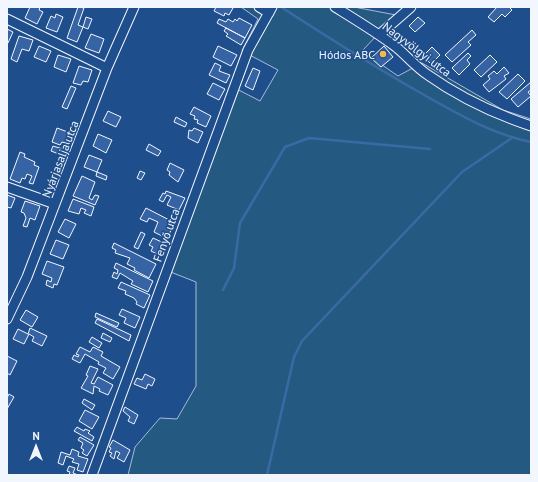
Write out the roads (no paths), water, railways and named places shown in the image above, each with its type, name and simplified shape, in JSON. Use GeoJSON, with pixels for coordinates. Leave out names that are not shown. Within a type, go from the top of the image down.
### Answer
{"type":"FeatureCollection","features":[{"type":"Feature","properties":{"kind":"street","name":"Nyárjasalja utca"},"geometry":{"type":"LineString","coordinates":[[7,319],[27,277],[108,68],[134,7]]}},
{"type":"Feature","properties":{"kind":"street"},"geometry":{"type":"LineString","coordinates":[[259,7],[270,10]]}},
{"type":"Feature","properties":{"kind":"street","name":"Nagyvölgyi utca"},"geometry":{"type":"LineString","coordinates":[[335,7],[351,11],[427,75],[489,110],[531,126]]}},
{"type":"Feature","properties":{"kind":"street"},"geometry":{"type":"LineString","coordinates":[[379,35],[411,7]]}},
{"type":"Feature","properties":{"kind":"street","name":"Fenyő utca"},"geometry":{"type":"LineString","coordinates":[[92,475],[248,50],[270,10]]}},
{"type":"Feature","properties":{"kind":"street"},"geometry":{"type":"LineString","coordinates":[[7,19],[108,68]]}},
{"type":"Feature","properties":{"kind":"street"},"geometry":{"type":"LineString","coordinates":[[7,187],[55,204]]}},
{"type":"Feature","properties":{"kind":"waterway"},"geometry":{"type":"LineString","coordinates":[[281,7],[371,64],[451,110],[490,129],[517,139],[531,142]]}},
{"type":"Feature","properties":{"kind":"waterway"},"geometry":{"type":"LineString","coordinates":[[223,290],[234,268],[240,223],[285,147],[309,138],[430,149]]}},
{"type":"Feature","properties":{"kind":"waterway"},"geometry":{"type":"LineString","coordinates":[[267,475],[294,357],[302,341],[462,172],[512,138]]}},
{"type":"Feature","properties":{"kind":"place","name":"Hódos ABC"},"geometry":{"type":"Point","coordinates":[383,54]}}]}
